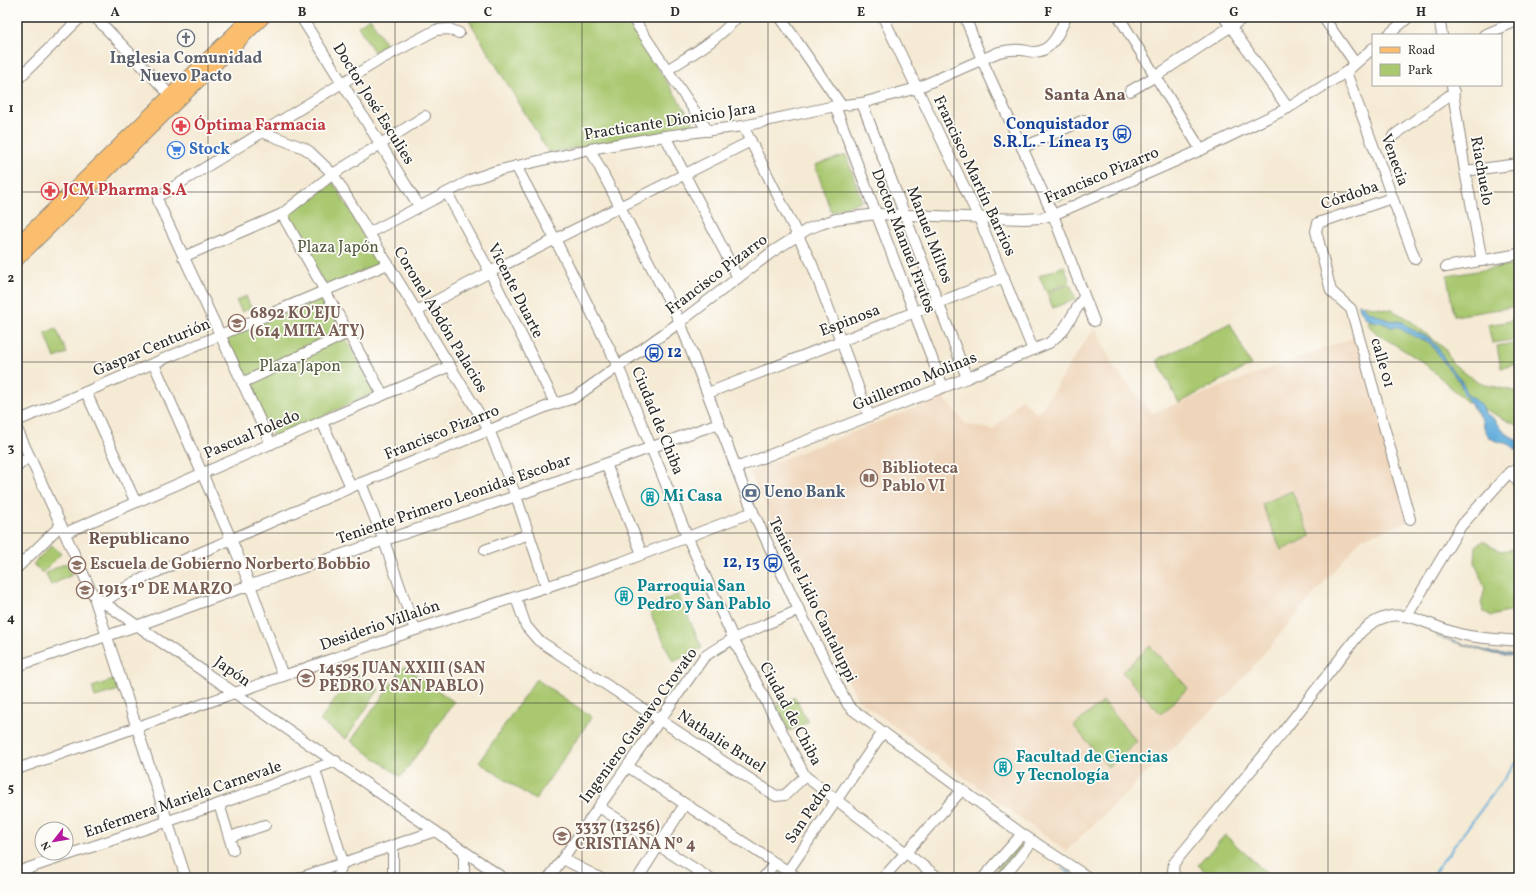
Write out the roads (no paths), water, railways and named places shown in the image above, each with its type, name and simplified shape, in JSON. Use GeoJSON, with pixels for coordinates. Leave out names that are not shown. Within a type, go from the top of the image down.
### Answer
{"type":"FeatureCollection","features":[{"type":"Feature","properties":{"kind":"main road"},"geometry":{"type":"LineString","coordinates":[[17,259],[173,99],[250,17]]}},
{"type":"Feature","properties":{"kind":"main road"},"geometry":{"type":"LineString","coordinates":[[17,244],[173,99],[264,17]]}},
{"type":"Feature","properties":{"kind":"street"},"geometry":{"type":"LineString","coordinates":[[17,80],[81,17]]}},
{"type":"Feature","properties":{"kind":"street"},"geometry":{"type":"LineString","coordinates":[[95,17],[173,99]]}},
{"type":"Feature","properties":{"kind":"street","name":"Doctor José Esculies"},"geometry":{"type":"LineString","coordinates":[[301,17],[419,206]]}},
{"type":"Feature","properties":{"kind":"street"},"geometry":{"type":"LineString","coordinates":[[632,17],[708,131]]}},
{"type":"Feature","properties":{"kind":"street"},"geometry":{"type":"LineString","coordinates":[[668,70],[721,34],[737,17]]}},
{"type":"Feature","properties":{"kind":"street"},"geometry":{"type":"LineString","coordinates":[[780,17],[841,105]]}},
{"type":"Feature","properties":{"kind":"street"},"geometry":{"type":"LineString","coordinates":[[786,17],[841,105]]}},
{"type":"Feature","properties":{"kind":"street","name":"Francisco Martín Barrios"},"geometry":{"type":"LineString","coordinates":[[883,17],[979,218],[1033,350]]}},
{"type":"Feature","properties":{"kind":"street"},"geometry":{"type":"LineString","coordinates":[[965,17],[982,60],[1052,214],[1094,321]]}},
{"type":"Feature","properties":{"kind":"street","name":"Practicante Dionicio Jara"},"geometry":{"type":"LineString","coordinates":[[369,233],[473,179],[516,166],[590,149],[665,136],[744,126],[841,105],[862,103],[917,88],[1008,50],[1034,52],[1043,50],[1057,37],[1066,17]]}},
{"type":"Feature","properties":{"kind":"street"},"geometry":{"type":"LineString","coordinates":[[1119,17],[1201,150]]}},
{"type":"Feature","properties":{"kind":"street"},"geometry":{"type":"LineString","coordinates":[[1224,17],[1288,108]]}},
{"type":"Feature","properties":{"kind":"street"},"geometry":{"type":"LineString","coordinates":[[1130,91],[1156,76],[1245,17]]}},
{"type":"Feature","properties":{"kind":"street"},"geometry":{"type":"LineString","coordinates":[[1323,17],[1355,63]]}},
{"type":"Feature","properties":{"kind":"street"},"geometry":{"type":"LineString","coordinates":[[1389,34],[1397,21],[1409,17]]}},
{"type":"Feature","properties":{"kind":"street"},"geometry":{"type":"LineString","coordinates":[[1439,17],[1442,34]]}},
{"type":"Feature","properties":{"kind":"street"},"geometry":{"type":"LineString","coordinates":[[1486,34],[1516,19],[1519,31]]}},
{"type":"Feature","properties":{"kind":"street"},"geometry":{"type":"LineString","coordinates":[[271,444],[183,257],[158,198],[161,194],[381,59],[433,31],[446,29],[459,33]]}},
{"type":"Feature","properties":{"kind":"street","name":"Francisco Pizarro"},"geometry":{"type":"LineString","coordinates":[[100,604],[133,584],[356,485],[555,403],[574,398],[680,322],[772,252],[799,235],[821,224],[836,219],[877,214],[979,218],[1040,218],[1201,150],[1288,108],[1346,72],[1372,49]]}},
{"type":"Feature","properties":{"kind":"street","name":"Venecia"},"geometry":{"type":"LineString","coordinates":[[1346,72],[1415,259]]}},
{"type":"Feature","properties":{"kind":"street"},"geometry":{"type":"LineString","coordinates":[[1393,136],[1453,89]]}},
{"type":"Feature","properties":{"kind":"street","name":"Riachuelo"},"geometry":{"type":"LineString","coordinates":[[1453,89],[1465,171],[1482,261]]}},
{"type":"Feature","properties":{"kind":"street","name":"Manuel Miltos"},"geometry":{"type":"LineString","coordinates":[[862,103],[967,378]]}},
{"type":"Feature","properties":{"kind":"street","name":"Doctor Manuel Frutos"},"geometry":{"type":"LineString","coordinates":[[841,105],[877,214],[943,387]]}},
{"type":"Feature","properties":{"kind":"street"},"geometry":{"type":"LineString","coordinates":[[183,257],[282,214],[333,174],[425,116]]}},
{"type":"Feature","properties":{"kind":"street"},"geometry":{"type":"LineString","coordinates":[[1022,148],[1084,120]]}},
{"type":"Feature","properties":{"kind":"street"},"geometry":{"type":"LineString","coordinates":[[744,126],[812,264],[840,341],[870,416]]}},
{"type":"Feature","properties":{"kind":"street","name":"Coronel Abdón Palacios"},"geometry":{"type":"LineString","coordinates":[[262,132],[304,148],[333,174],[489,430],[516,496],[547,588]]}},
{"type":"Feature","properties":{"kind":"street"},"geometry":{"type":"LineString","coordinates":[[665,136],[738,278]]}},
{"type":"Feature","properties":{"kind":"street"},"geometry":{"type":"LineString","coordinates":[[417,311],[490,272],[686,175],[751,141]]}},
{"type":"Feature","properties":{"kind":"street","name":"Teniente Lidio Cantaluppi"},"geometry":{"type":"LineString","coordinates":[[590,149],[680,322],[753,512],[799,610],[848,705],[1022,834],[1089,878]]}},
{"type":"Feature","properties":{"kind":"street"},"geometry":{"type":"LineString","coordinates":[[1465,171],[1519,164]]}},
{"type":"Feature","properties":{"kind":"street","name":"Ciudad de Chiba"},"geometry":{"type":"LineString","coordinates":[[516,166],[555,239],[618,366],[687,536],[734,640],[805,776],[939,878]]}},
{"type":"Feature","properties":{"kind":"street","name":"Vicente Duarte"},"geometry":{"type":"LineString","coordinates":[[447,193],[490,272],[555,403]]}},
{"type":"Feature","properties":{"kind":"street","name":"Córdoba"},"geometry":{"type":"LineString","coordinates":[[1318,223],[1392,198]]}},
{"type":"Feature","properties":{"kind":"street"},"geometry":{"type":"LineString","coordinates":[[282,214],[383,395]]}},
{"type":"Feature","properties":{"kind":"street","name":"calle 01"},"geometry":{"type":"LineString","coordinates":[[1318,223],[1316,231],[1328,283],[1331,291],[1351,309],[1410,520]]}},
{"type":"Feature","properties":{"kind":"street"},"geometry":{"type":"LineString","coordinates":[[1446,267],[1519,254]]}},
{"type":"Feature","properties":{"kind":"street","name":"Gaspar Centurión"},"geometry":{"type":"LineString","coordinates":[[17,422],[388,264]]}},
{"type":"Feature","properties":{"kind":"street","name":"Espinosa"},"geometry":{"type":"LineString","coordinates":[[708,393],[1004,277]]}},
{"type":"Feature","properties":{"kind":"street","name":"Guillermo Molinas"},"geometry":{"type":"LineString","coordinates":[[736,468],[967,378],[1033,350],[1057,337],[1084,297]]}},
{"type":"Feature","properties":{"kind":"street"},"geometry":{"type":"LineString","coordinates":[[242,383],[348,333]]}},
{"type":"Feature","properties":{"kind":"street"},"geometry":{"type":"LineString","coordinates":[[154,364],[232,539],[283,676]]}},
{"type":"Feature","properties":{"kind":"street","name":"Pascual Toledo"},"geometry":{"type":"LineString","coordinates":[[17,568],[63,529],[135,501],[271,444],[450,366]]}},
{"type":"Feature","properties":{"kind":"street"},"geometry":{"type":"LineString","coordinates":[[86,392],[135,501]]}},
{"type":"Feature","properties":{"kind":"street"},"geometry":{"type":"LineString","coordinates":[[322,422],[384,541],[415,630]]}},
{"type":"Feature","properties":{"kind":"street","name":"Teniente Primero Leonidas Escobar"},"geometry":{"type":"LineString","coordinates":[[17,666],[107,635],[139,626],[250,585],[516,496],[719,423]]}},
{"type":"Feature","properties":{"kind":"street"},"geometry":{"type":"LineString","coordinates":[[17,429],[92,593],[100,604],[107,635],[186,878]]}},
{"type":"Feature","properties":{"kind":"street"},"geometry":{"type":"LineString","coordinates":[[17,467],[29,456]]}},
{"type":"Feature","properties":{"kind":"street"},"geometry":{"type":"LineString","coordinates":[[606,464],[642,554]]}},
{"type":"Feature","properties":{"kind":"street"},"geometry":{"type":"LineString","coordinates":[[1407,616],[1461,526],[1515,471],[1519,483]]}},
{"type":"Feature","properties":{"kind":"street","name":"Desiderio Villalón"},"geometry":{"type":"LineString","coordinates":[[17,769],[415,630],[547,588],[753,512]]}},
{"type":"Feature","properties":{"kind":"street"},"geometry":{"type":"LineString","coordinates":[[485,550],[529,534]]}},
{"type":"Feature","properties":{"kind":"street","name":"Nathalie Bruel"},"geometry":{"type":"LineString","coordinates":[[516,598],[526,626],[538,640],[776,796],[785,795],[805,776]]}},
{"type":"Feature","properties":{"kind":"street","name":"Japón"},"geometry":{"type":"LineString","coordinates":[[100,604],[139,626],[503,878]]}},
{"type":"Feature","properties":{"kind":"street","name":"Ingeniero Gustavo Crovato"},"geometry":{"type":"LineString","coordinates":[[549,878],[704,657],[712,651],[734,640],[799,610]]}},
{"type":"Feature","properties":{"kind":"street"},"geometry":{"type":"LineString","coordinates":[[1176,878],[1173,871],[1174,863],[1283,732],[1360,633],[1366,628],[1383,617],[1392,615],[1407,616],[1460,634],[1519,641]]}},
{"type":"Feature","properties":{"kind":"street","name":"San Pedro"},"geometry":{"type":"LineString","coordinates":[[788,871],[884,732]]}},
{"type":"Feature","properties":{"kind":"street","name":"Enfermera Mariela Carnevale"},"geometry":{"type":"LineString","coordinates":[[17,872],[168,822],[315,770],[336,761]]}},
{"type":"Feature","properties":{"kind":"street"},"geometry":{"type":"LineString","coordinates":[[627,766],[798,878]]}},
{"type":"Feature","properties":{"kind":"street"},"geometry":{"type":"LineString","coordinates":[[315,770],[342,863],[338,878]]}},
{"type":"Feature","properties":{"kind":"street"},"geometry":{"type":"LineString","coordinates":[[883,878],[962,790]]}},
{"type":"Feature","properties":{"kind":"street"},"geometry":{"type":"LineString","coordinates":[[219,804],[234,850]]}},
{"type":"Feature","properties":{"kind":"street"},"geometry":{"type":"LineString","coordinates":[[638,878],[657,845],[685,804]]}},
{"type":"Feature","properties":{"kind":"street"},"geometry":{"type":"LineString","coordinates":[[599,807],[710,878]]}},
{"type":"Feature","properties":{"kind":"street"},"geometry":{"type":"LineString","coordinates":[[230,837],[265,826]]}},
{"type":"Feature","properties":{"kind":"street"},"geometry":{"type":"LineString","coordinates":[[300,878],[435,831]]}},
{"type":"Feature","properties":{"kind":"street"},"geometry":{"type":"LineString","coordinates":[[982,878],[1022,834]]}},
{"type":"Feature","properties":{"kind":"street"},"geometry":{"type":"LineString","coordinates":[[1002,878],[1033,841]]}},
{"type":"Feature","properties":{"kind":"street"},"geometry":{"type":"LineString","coordinates":[[393,846],[393,878]]}},
{"type":"Feature","properties":{"kind":"street"},"geometry":{"type":"LineString","coordinates":[[464,851],[464,878]]}},
{"type":"Feature","properties":{"kind":"street"},"geometry":{"type":"LineString","coordinates":[[563,859],[600,878]]}},
{"type":"Feature","properties":{"kind":"street"},"geometry":{"type":"LineString","coordinates":[[763,878],[775,863]]}},
{"type":"Feature","properties":{"kind":"water"},"geometry":{"type":"Polygon","coordinates":[[[1360,303],[1367,310],[1388,320],[1403,322],[1409,328],[1431,339],[1441,352],[1446,363],[1460,378],[1465,387],[1466,393],[1480,404],[1485,413],[1493,418],[1506,433],[1519,442],[1519,452],[1508,444],[1490,438],[1485,430],[1482,420],[1467,399],[1459,381],[1430,343],[1407,333],[1398,327],[1391,327],[1383,323],[1372,321],[1365,317],[1358,306],[1360,303]]]}},
{"type":"Feature","properties":{"kind":"water"},"geometry":{"type":"Polygon","coordinates":[[[1436,636],[1493,653],[1519,655],[1519,657],[1493,654],[1436,636]]]}},
{"type":"Feature","properties":{"kind":"waterway"},"geometry":{"type":"LineString","coordinates":[[1463,386],[1464,393],[1467,396]]}},
{"type":"Feature","properties":{"kind":"waterway"},"geometry":{"type":"LineString","coordinates":[[1430,878],[1519,759]]}},
{"type":"Feature","properties":{"kind":"waterway"},"geometry":{"type":"LineString","coordinates":[[1062,868],[1077,878]]}},
{"type":"Feature","properties":{"kind":"place","name":"Inglesia Comunidad Nuevo Pacto"},"geometry":{"type":"Point","coordinates":[186,38]}},
{"type":"Feature","properties":{"kind":"place","name":"Óptima Farmacia"},"geometry":{"type":"Point","coordinates":[181,126]}},
{"type":"Feature","properties":{"kind":"place","name":"Conquistador S.R.L. - Línea 13"},"geometry":{"type":"Point","coordinates":[1122,134]}},
{"type":"Feature","properties":{"kind":"place","name":"Stock"},"geometry":{"type":"Point","coordinates":[176,150]}},
{"type":"Feature","properties":{"kind":"place","name":"JCM Pharma S.A"},"geometry":{"type":"Point","coordinates":[50,191]}},
{"type":"Feature","properties":{"kind":"place","name":"6892 KO'EJU (614 MITA ATY)"},"geometry":{"type":"Point","coordinates":[237,323]}},
{"type":"Feature","properties":{"kind":"place","name":"12"},"geometry":{"type":"Point","coordinates":[654,353]}},
{"type":"Feature","properties":{"kind":"place","name":"Biblioteca Pablo VI"},"geometry":{"type":"Point","coordinates":[869,478]}},
{"type":"Feature","properties":{"kind":"place","name":"Ueno Bank"},"geometry":{"type":"Point","coordinates":[751,493]}},
{"type":"Feature","properties":{"kind":"place","name":"Mi Casa"},"geometry":{"type":"Point","coordinates":[650,497]}},
{"type":"Feature","properties":{"kind":"place","name":"12, 13"},"geometry":{"type":"Point","coordinates":[773,563]}},
{"type":"Feature","properties":{"kind":"place","name":"Escuela de Gobierno Norberto Bobbio"},"geometry":{"type":"Point","coordinates":[77,565]}},
{"type":"Feature","properties":{"kind":"place","name":"1913 1º DE MARZO"},"geometry":{"type":"Point","coordinates":[85,590]}},
{"type":"Feature","properties":{"kind":"place","name":"Parroquia San Pedro y San Pablo"},"geometry":{"type":"Point","coordinates":[624,596]}},
{"type":"Feature","properties":{"kind":"place","name":"14595 JUAN XXIII (SAN PEDRO Y SAN PABLO)"},"geometry":{"type":"Point","coordinates":[306,678]}},
{"type":"Feature","properties":{"kind":"place","name":"Facultad de Ciencias y Tecnología"},"geometry":{"type":"Point","coordinates":[1003,767]}},
{"type":"Feature","properties":{"kind":"place","name":"3337 (13256) CRISTIANA Nº 4"},"geometry":{"type":"Point","coordinates":[562,836]}},
{"type":"Feature","properties":{"kind":"district","name":"Santa Ana"},"geometry":{"type":"Point","coordinates":[1085,95]}},
{"type":"Feature","properties":{"kind":"district","name":"Republicano"},"geometry":{"type":"Point","coordinates":[139,539]}},
{"type":"Feature","properties":{"kind":"park label","name":"Plaza Japón"},"geometry":{"type":"Point","coordinates":[338,248]}},
{"type":"Feature","properties":{"kind":"park label","name":"Plaza Japon"},"geometry":{"type":"Point","coordinates":[300,367]}}]}
